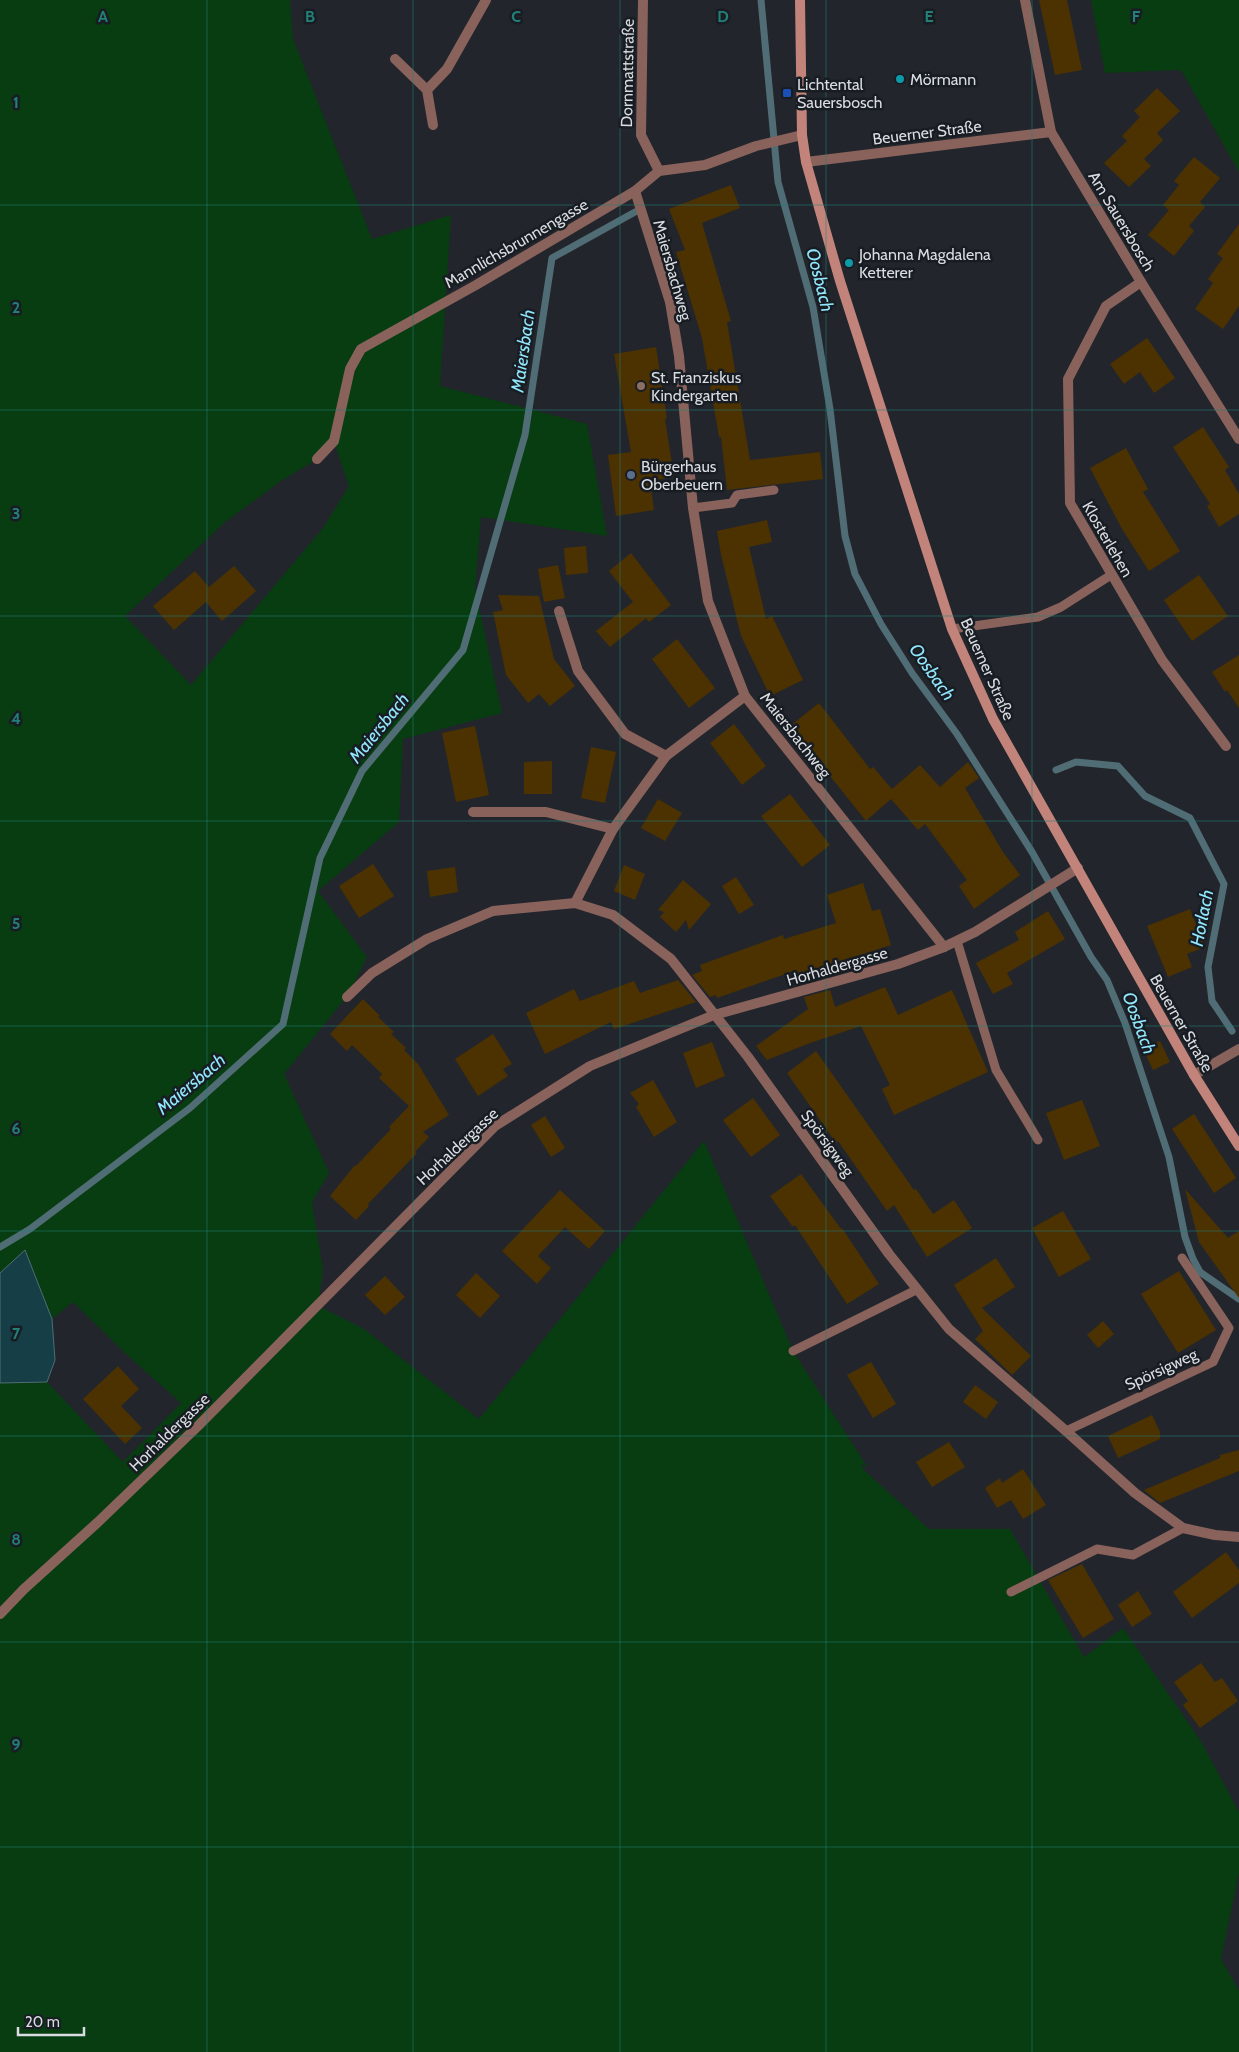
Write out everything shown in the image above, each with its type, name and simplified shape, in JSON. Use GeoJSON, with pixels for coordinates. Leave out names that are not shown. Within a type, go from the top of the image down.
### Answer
{"type":"FeatureCollection","features":[{"type":"Feature","properties":{"kind":"main road","name":"Beuerner Straße"},"geometry":{"type":"LineString","coordinates":[[800,0],[802,135],[806,162],[840,282],[952,629],[993,719],[1194,1075],[1239,1146]]}},
{"type":"Feature","properties":{"kind":"street"},"geometry":{"type":"LineString","coordinates":[[427,90],[447,69],[486,0]]}},
{"type":"Feature","properties":{"kind":"street","name":"Dornmattstraße"},"geometry":{"type":"LineString","coordinates":[[643,0],[641,135],[659,171]]}},
{"type":"Feature","properties":{"kind":"street","name":"Am Sauersbosch"},"geometry":{"type":"LineString","coordinates":[[1024,0],[1052,132],[1141,282],[1239,439]]}},
{"type":"Feature","properties":{"kind":"street"},"geometry":{"type":"LineString","coordinates":[[395,59],[427,90],[433,124]]}},
{"type":"Feature","properties":{"kind":"street","name":"Beuerner Straße"},"geometry":{"type":"LineString","coordinates":[[806,162],[1052,132]]}},
{"type":"Feature","properties":{"kind":"street"},"geometry":{"type":"LineString","coordinates":[[659,171],[705,165],[760,145],[802,135]]}},
{"type":"Feature","properties":{"kind":"street","name":"Mannlichsbrunnengasse"},"geometry":{"type":"LineString","coordinates":[[317,459],[334,441],[350,369],[361,348],[476,285],[635,191],[659,171]]}},
{"type":"Feature","properties":{"kind":"street","name":"Maiersbachweg"},"geometry":{"type":"LineString","coordinates":[[635,191],[670,302],[679,356],[694,508],[708,601],[745,696],[944,947]]}},
{"type":"Feature","properties":{"kind":"street","name":"Klosterlehen"},"geometry":{"type":"LineString","coordinates":[[1141,282],[1106,306],[1068,379],[1070,503],[1162,660],[1226,746]]}},
{"type":"Feature","properties":{"kind":"street"},"geometry":{"type":"LineString","coordinates":[[559,611],[578,671],[625,734],[666,756]]}},
{"type":"Feature","properties":{"kind":"street"},"geometry":{"type":"LineString","coordinates":[[347,997],[372,973],[428,939],[492,911],[575,903],[613,829],[666,756],[745,696]]}},
{"type":"Feature","properties":{"kind":"street"},"geometry":{"type":"LineString","coordinates":[[473,812],[546,812],[613,829]]}},
{"type":"Feature","properties":{"kind":"street","name":"Horhaldergasse"},"geometry":{"type":"LineString","coordinates":[[0,1614],[24,1589],[98,1523],[198,1426],[495,1126],[590,1066],[714,1015],[898,964],[944,947],[976,932],[1043,888],[1078,868]]}},
{"type":"Feature","properties":{"kind":"street","name":"Spörsigweg"},"geometry":{"type":"LineString","coordinates":[[575,903],[613,915],[671,959],[748,1057],[916,1290],[949,1329],[1066,1430],[1135,1493],[1184,1528],[1239,1538]]}},
{"type":"Feature","properties":{"kind":"street"},"geometry":{"type":"LineString","coordinates":[[1194,1075],[1239,1049]]}},
{"type":"Feature","properties":{"kind":"lane"},"geometry":{"type":"LineString","coordinates":[[694,508],[732,503],[737,494],[774,490]]}},
{"type":"Feature","properties":{"kind":"lane"},"geometry":{"type":"LineString","coordinates":[[952,629],[1038,617],[1062,607],[1111,575]]}},
{"type":"Feature","properties":{"kind":"lane"},"geometry":{"type":"LineString","coordinates":[[957,941],[996,1070],[1038,1140]]}},
{"type":"Feature","properties":{"kind":"lane","name":"Spörsigweg"},"geometry":{"type":"LineString","coordinates":[[1066,1430],[1213,1362],[1229,1328],[1182,1258]]}},
{"type":"Feature","properties":{"kind":"lane"},"geometry":{"type":"LineString","coordinates":[[793,1351],[916,1290]]}},
{"type":"Feature","properties":{"kind":"lane"},"geometry":{"type":"LineString","coordinates":[[1011,1592],[1097,1549],[1133,1555],[1184,1528]]}},
{"type":"Feature","properties":{"kind":"green space"},"geometry":{"type":"Polygon","coordinates":[[[0,0],[290,0],[293,39],[372,239],[451,215],[440,386],[587,424],[607,536],[481,517],[475,589],[502,713],[403,739],[399,822],[318,891],[367,957],[348,995],[284,1074],[329,1173],[312,1202],[323,1270],[318,1306],[364,1329],[479,1419],[704,1141],[793,1351],[868,1468],[861,1464],[864,1470],[929,1529],[1010,1529],[1084,1657],[1123,1628],[1202,1743],[1239,1812],[1239,1873],[1221,1959],[1239,1991],[1239,2052],[0,2052],[0,1383],[47,1382],[123,1462],[181,1403],[125,1353],[73,1302],[52,1319],[25,1250],[0,1273],[0,0]],[[334,442],[317,459],[281,481],[225,522],[125,616],[191,685],[323,528],[349,486],[334,442]]]}},
{"type":"Feature","properties":{"kind":"green space"},"geometry":{"type":"Polygon","coordinates":[[[1091,0],[1239,0],[1239,172],[1181,70],[1105,73],[1091,0]]]}},
{"type":"Feature","properties":{"kind":"water"},"geometry":{"type":"Polygon","coordinates":[[[25,1250],[52,1319],[55,1360],[47,1382],[0,1383],[0,1273],[25,1250]]]}},
{"type":"Feature","properties":{"kind":"building"},"geometry":{"type":"Polygon","coordinates":[[[1039,0],[1067,0],[1082,70],[1055,75],[1039,0]]]}},
{"type":"Feature","properties":{"kind":"building"},"geometry":{"type":"Polygon","coordinates":[[[1157,88],[1180,111],[1157,133],[1163,140],[1144,159],[1151,166],[1129,187],[1104,163],[1127,141],[1122,136],[1140,117],[1134,111],[1157,88]]]}},
{"type":"Feature","properties":{"kind":"building"},"geometry":{"type":"Polygon","coordinates":[[[1194,157],[1220,178],[1200,202],[1205,207],[1189,226],[1194,231],[1174,256],[1148,235],[1169,210],[1163,205],[1179,185],[1174,181],[1194,157]]]}},
{"type":"Feature","properties":{"kind":"building"},"geometry":{"type":"Polygon","coordinates":[[[731,185],[740,208],[702,223],[731,321],[727,322],[750,460],[820,452],[823,479],[727,490],[721,437],[719,437],[702,338],[676,252],[685,250],[669,209],[731,185]]]}},
{"type":"Feature","properties":{"kind":"building"},"geometry":{"type":"Polygon","coordinates":[[[1239,224],[1239,306],[1223,329],[1195,309],[1213,283],[1208,279],[1223,258],[1217,254],[1239,224]]]}},
{"type":"Feature","properties":{"kind":"building"},"geometry":{"type":"Polygon","coordinates":[[[1147,338],[1175,378],[1154,393],[1140,372],[1124,384],[1110,364],[1147,338]]]}},
{"type":"Feature","properties":{"kind":"building"},"geometry":{"type":"Polygon","coordinates":[[[656,347],[674,477],[650,481],[654,510],[616,516],[608,455],[631,452],[614,354],[656,347]]]}},
{"type":"Feature","properties":{"kind":"building"},"geometry":{"type":"Polygon","coordinates":[[[1203,427],[1229,467],[1225,470],[1239,494],[1239,514],[1219,527],[1207,506],[1210,504],[1173,447],[1203,427]]]}},
{"type":"Feature","properties":{"kind":"building"},"geometry":{"type":"Polygon","coordinates":[[[1126,448],[1148,489],[1143,492],[1180,551],[1149,571],[1122,529],[1090,468],[1126,448]]]}},
{"type":"Feature","properties":{"kind":"building"},"geometry":{"type":"Polygon","coordinates":[[[767,520],[772,542],[749,547],[766,619],[772,616],[803,680],[770,696],[741,636],[717,531],[767,520]]]}},
{"type":"Feature","properties":{"kind":"building"},"geometry":{"type":"Polygon","coordinates":[[[586,546],[588,573],[566,575],[564,548],[586,546]]]}},
{"type":"Feature","properties":{"kind":"building"},"geometry":{"type":"Polygon","coordinates":[[[631,553],[671,605],[649,622],[646,618],[610,647],[596,631],[633,602],[609,571],[631,553]]]}},
{"type":"Feature","properties":{"kind":"building"},"geometry":{"type":"Polygon","coordinates":[[[558,565],[565,598],[544,602],[538,569],[558,565]]]}},
{"type":"Feature","properties":{"kind":"building"},"geometry":{"type":"Polygon","coordinates":[[[234,566],[256,591],[222,621],[206,602],[174,630],[153,606],[195,571],[209,587],[234,566]]]}},
{"type":"Feature","properties":{"kind":"building"},"geometry":{"type":"Polygon","coordinates":[[[1199,575],[1228,616],[1192,641],[1164,600],[1199,575]]]}},
{"type":"Feature","properties":{"kind":"building"},"geometry":{"type":"Polygon","coordinates":[[[498,595],[539,596],[554,659],[575,686],[550,706],[539,694],[528,703],[506,675],[493,612],[503,610],[498,595]]]}},
{"type":"Feature","properties":{"kind":"building"},"geometry":{"type":"Polygon","coordinates":[[[677,639],[715,688],[689,708],[652,659],[677,639]]]}},
{"type":"Feature","properties":{"kind":"building"},"geometry":{"type":"Polygon","coordinates":[[[1239,655],[1239,708],[1227,690],[1225,692],[1212,672],[1239,655]]]}},
{"type":"Feature","properties":{"kind":"building"},"geometry":{"type":"Polygon","coordinates":[[[819,703],[870,769],[873,767],[892,789],[920,765],[940,787],[968,762],[979,778],[965,788],[1003,852],[1020,875],[974,909],[959,886],[967,880],[925,824],[918,830],[891,799],[866,821],[790,726],[819,703]]]}},
{"type":"Feature","properties":{"kind":"building"},"geometry":{"type":"Polygon","coordinates":[[[734,724],[766,766],[742,785],[710,743],[734,724]]]}},
{"type":"Feature","properties":{"kind":"building"},"geometry":{"type":"Polygon","coordinates":[[[475,726],[489,795],[456,802],[442,733],[475,726]]]}},
{"type":"Feature","properties":{"kind":"building"},"geometry":{"type":"Polygon","coordinates":[[[591,747],[616,752],[605,803],[581,798],[591,747]]]}},
{"type":"Feature","properties":{"kind":"building"},"geometry":{"type":"Polygon","coordinates":[[[552,761],[552,794],[524,794],[524,762],[552,761]]]}},
{"type":"Feature","properties":{"kind":"building"},"geometry":{"type":"Polygon","coordinates":[[[790,794],[830,845],[802,867],[761,816],[790,794]]]}},
{"type":"Feature","properties":{"kind":"building"},"geometry":{"type":"Polygon","coordinates":[[[658,799],[682,813],[665,841],[641,828],[658,799]]]}},
{"type":"Feature","properties":{"kind":"building"},"geometry":{"type":"Polygon","coordinates":[[[373,864],[394,896],[359,918],[339,886],[373,864]]]}},
{"type":"Feature","properties":{"kind":"building"},"geometry":{"type":"Polygon","coordinates":[[[624,865],[645,874],[635,900],[614,891],[624,865]]]}},
{"type":"Feature","properties":{"kind":"building"},"geometry":{"type":"Polygon","coordinates":[[[455,867],[458,892],[430,897],[427,871],[455,867]]]}},
{"type":"Feature","properties":{"kind":"building"},"geometry":{"type":"Polygon","coordinates":[[[736,877],[754,905],[739,914],[722,886],[736,877]]]}},
{"type":"Feature","properties":{"kind":"building"},"geometry":{"type":"Polygon","coordinates":[[[683,880],[711,904],[689,930],[686,920],[676,932],[660,917],[664,912],[658,910],[683,880]]]}},
{"type":"Feature","properties":{"kind":"building"},"geometry":{"type":"Polygon","coordinates":[[[863,883],[872,911],[880,909],[891,945],[823,967],[826,977],[800,984],[797,970],[717,998],[716,995],[710,997],[692,975],[702,971],[700,965],[783,935],[784,939],[836,923],[827,895],[863,883]]]}},
{"type":"Feature","properties":{"kind":"building"},"geometry":{"type":"Polygon","coordinates":[[[1190,909],[1205,947],[1187,954],[1192,967],[1168,977],[1147,926],[1190,909]]]}},
{"type":"Feature","properties":{"kind":"building"},"geometry":{"type":"Polygon","coordinates":[[[1048,911],[1065,939],[1007,973],[1013,984],[993,994],[976,963],[1019,940],[1015,932],[1048,911]]]}},
{"type":"Feature","properties":{"kind":"building"},"geometry":{"type":"Polygon","coordinates":[[[678,980],[696,1002],[614,1029],[611,1022],[545,1054],[526,1013],[574,989],[580,1001],[634,981],[640,993],[678,980]]]}},
{"type":"Feature","properties":{"kind":"building"},"geometry":{"type":"Polygon","coordinates":[[[885,987],[898,1015],[952,990],[988,1072],[894,1115],[882,1089],[890,1085],[861,1026],[767,1060],[756,1046],[808,1009],[804,997],[830,990],[835,1007],[885,987]]]}},
{"type":"Feature","properties":{"kind":"building"},"geometry":{"type":"Polygon","coordinates":[[[363,999],[394,1032],[391,1034],[406,1048],[404,1050],[418,1064],[449,1115],[423,1132],[429,1137],[415,1152],[417,1153],[368,1204],[369,1206],[356,1220],[330,1196],[355,1165],[391,1129],[389,1127],[409,1106],[379,1078],[382,1074],[352,1045],[347,1051],[330,1034],[363,999]]]}},
{"type":"Feature","properties":{"kind":"building"},"geometry":{"type":"Polygon","coordinates":[[[493,1034],[512,1064],[503,1069],[508,1076],[478,1096],[455,1059],[493,1034]]]}},
{"type":"Feature","properties":{"kind":"building"},"geometry":{"type":"Polygon","coordinates":[[[1160,1041],[1170,1062],[1153,1070],[1143,1049],[1160,1041]]]}},
{"type":"Feature","properties":{"kind":"building"},"geometry":{"type":"Polygon","coordinates":[[[712,1042],[725,1076],[696,1088],[683,1053],[712,1042]]]}},
{"type":"Feature","properties":{"kind":"building"},"geometry":{"type":"Polygon","coordinates":[[[816,1051],[933,1214],[954,1200],[972,1228],[927,1257],[894,1205],[887,1211],[787,1073],[816,1051]]]}},
{"type":"Feature","properties":{"kind":"building"},"geometry":{"type":"Polygon","coordinates":[[[653,1080],[677,1122],[654,1137],[636,1107],[639,1104],[630,1093],[653,1080]]]}},
{"type":"Feature","properties":{"kind":"building"},"geometry":{"type":"Polygon","coordinates":[[[753,1098],[780,1135],[751,1157],[723,1120],[753,1098]]]}},
{"type":"Feature","properties":{"kind":"building"},"geometry":{"type":"Polygon","coordinates":[[[1082,1100],[1100,1146],[1064,1160],[1046,1113],[1082,1100]]]}},
{"type":"Feature","properties":{"kind":"building"},"geometry":{"type":"Polygon","coordinates":[[[1194,1114],[1236,1178],[1214,1193],[1172,1129],[1194,1114]]]}},
{"type":"Feature","properties":{"kind":"building"},"geometry":{"type":"Polygon","coordinates":[[[545,1116],[565,1148],[551,1157],[531,1125],[545,1116]]]}},
{"type":"Feature","properties":{"kind":"building"},"geometry":{"type":"Polygon","coordinates":[[[801,1174],[842,1228],[879,1284],[847,1304],[795,1225],[793,1227],[770,1196],[801,1174]]]}},
{"type":"Feature","properties":{"kind":"building"},"geometry":{"type":"Polygon","coordinates":[[[1185,1189],[1228,1238],[1239,1231],[1239,1298],[1199,1242],[1185,1189]]]}},
{"type":"Feature","properties":{"kind":"building"},"geometry":{"type":"Polygon","coordinates":[[[560,1190],[605,1231],[589,1249],[565,1227],[538,1256],[551,1268],[537,1284],[502,1251],[560,1190]]]}},
{"type":"Feature","properties":{"kind":"building"},"geometry":{"type":"Polygon","coordinates":[[[1063,1211],[1091,1259],[1059,1277],[1032,1228],[1063,1211]]]}},
{"type":"Feature","properties":{"kind":"building"},"geometry":{"type":"Polygon","coordinates":[[[996,1258],[1015,1287],[982,1308],[1031,1356],[1012,1375],[975,1339],[983,1331],[954,1285],[996,1258]]]}},
{"type":"Feature","properties":{"kind":"building"},"geometry":{"type":"Polygon","coordinates":[[[1179,1271],[1216,1330],[1178,1353],[1141,1294],[1179,1271]]]}},
{"type":"Feature","properties":{"kind":"building"},"geometry":{"type":"Polygon","coordinates":[[[476,1273],[500,1296],[480,1318],[456,1295],[476,1273]]]}},
{"type":"Feature","properties":{"kind":"building"},"geometry":{"type":"Polygon","coordinates":[[[385,1276],[405,1297],[385,1315],[365,1295],[385,1276]]]}},
{"type":"Feature","properties":{"kind":"building"},"geometry":{"type":"Polygon","coordinates":[[[1103,1321],[1114,1334],[1098,1348],[1087,1335],[1103,1321]]]}},
{"type":"Feature","properties":{"kind":"building"},"geometry":{"type":"Polygon","coordinates":[[[871,1362],[896,1404],[873,1418],[847,1375],[871,1362]]]}},
{"type":"Feature","properties":{"kind":"building"},"geometry":{"type":"Polygon","coordinates":[[[118,1366],[139,1389],[121,1406],[142,1428],[125,1444],[83,1399],[118,1366]]]}},
{"type":"Feature","properties":{"kind":"building"},"geometry":{"type":"Polygon","coordinates":[[[975,1385],[998,1402],[986,1419],[963,1402],[975,1385]]]}},
{"type":"Feature","properties":{"kind":"building"},"geometry":{"type":"Polygon","coordinates":[[[1152,1415],[1160,1432],[1160,1439],[1118,1458],[1108,1436],[1152,1415]]]}},
{"type":"Feature","properties":{"kind":"building"},"geometry":{"type":"Polygon","coordinates":[[[949,1442],[965,1467],[932,1487],[916,1462],[949,1442]]]}},
{"type":"Feature","properties":{"kind":"building"},"geometry":{"type":"Polygon","coordinates":[[[1239,1450],[1239,1471],[1160,1503],[1144,1490],[1220,1458],[1220,1455],[1239,1450]]]}},
{"type":"Feature","properties":{"kind":"building"},"geometry":{"type":"Polygon","coordinates":[[[1023,1469],[1046,1505],[1023,1519],[1011,1500],[997,1508],[985,1488],[1000,1478],[1002,1483],[1023,1469]]]}},
{"type":"Feature","properties":{"kind":"building"},"geometry":{"type":"Polygon","coordinates":[[[1226,1552],[1239,1570],[1239,1583],[1192,1618],[1173,1592],[1226,1552]]]}},
{"type":"Feature","properties":{"kind":"building"},"geometry":{"type":"Polygon","coordinates":[[[1082,1564],[1114,1619],[1083,1638],[1048,1580],[1082,1564]]]}},
{"type":"Feature","properties":{"kind":"building"},"geometry":{"type":"Polygon","coordinates":[[[1138,1591],[1152,1614],[1132,1627],[1118,1605],[1138,1591]]]}},
{"type":"Feature","properties":{"kind":"building"},"geometry":{"type":"Polygon","coordinates":[[[1201,1663],[1215,1682],[1222,1678],[1238,1701],[1200,1728],[1183,1705],[1188,1701],[1174,1682],[1201,1663]]]}},
{"type":"Feature","properties":{"kind":"waterway","name":"Oosbach"},"geometry":{"type":"LineString","coordinates":[[761,0],[778,182],[813,307],[830,409],[845,536],[855,574],[881,624],[912,673],[957,734],[1032,852],[1091,957],[1107,980],[1125,1023],[1169,1157],[1185,1237],[1193,1259],[1200,1272],[1239,1299]]}},
{"type":"Feature","properties":{"kind":"waterway","name":"Maiersbach"},"geometry":{"type":"LineString","coordinates":[[0,1247],[30,1229],[190,1108],[283,1024],[320,858],[362,771],[463,650],[525,435],[552,258],[635,212]]}},
{"type":"Feature","properties":{"kind":"waterway","name":"Horlach"},"geometry":{"type":"LineString","coordinates":[[1056,770],[1076,762],[1118,766],[1145,796],[1190,818],[1224,884],[1208,967],[1212,1001],[1232,1031]]}},
{"type":"Feature","properties":{"kind":"place","name":"Mörmann"},"geometry":{"type":"Point","coordinates":[900,79]}},
{"type":"Feature","properties":{"kind":"place","name":"Lichtental Sauersbosch"},"geometry":{"type":"Point","coordinates":[787,93]}},
{"type":"Feature","properties":{"kind":"place","name":"Johanna Magdalena Ketterer"},"geometry":{"type":"Point","coordinates":[849,263]}},
{"type":"Feature","properties":{"kind":"place","name":"St. Franziskus Kindergarten"},"geometry":{"type":"Point","coordinates":[641,386]}},
{"type":"Feature","properties":{"kind":"place","name":"Bürgerhaus Oberbeuern"},"geometry":{"type":"Point","coordinates":[631,475]}}]}
